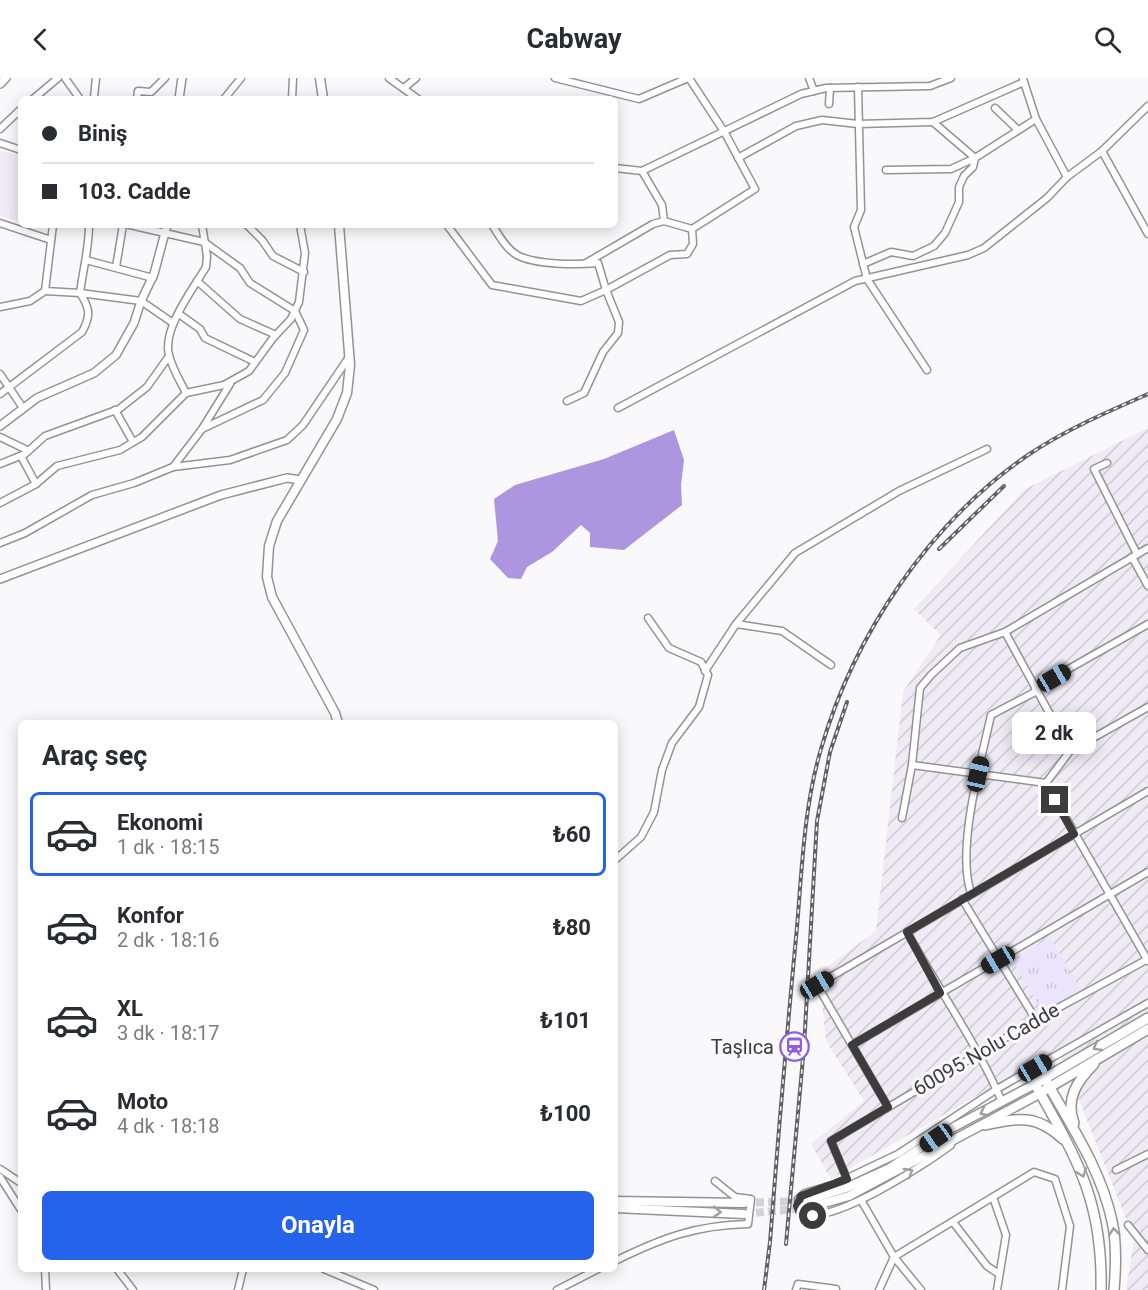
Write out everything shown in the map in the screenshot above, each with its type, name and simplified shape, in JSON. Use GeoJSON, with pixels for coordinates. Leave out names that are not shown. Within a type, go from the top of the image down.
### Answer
{"type":"FeatureCollection","features":[{"type":"Feature","properties":{"kind":"main road"},"geometry":{"type":"LineString","coordinates":[[320,78],[323,96]]}},
{"type":"Feature","properties":{"kind":"main road"},"geometry":{"type":"LineString","coordinates":[[337,720],[272,597],[267,577],[269,546],[277,521],[337,418],[347,393],[349,357],[339,228]]}},
{"type":"Feature","properties":{"kind":"main road"},"geometry":{"type":"LineString","coordinates":[[1148,1017],[1035,1084],[950,1129],[888,1169],[806,1204],[849,1196],[929,1152],[985,1125],[1148,1029]]}},
{"type":"Feature","properties":{"kind":"main road"},"geometry":{"type":"LineString","coordinates":[[1081,1143],[1071,1116],[1071,1096],[1082,1076],[1106,1054]]}},
{"type":"Feature","properties":{"kind":"main road"},"geometry":{"type":"LineString","coordinates":[[1045,1078],[1099,1179],[1113,1221],[1116,1254],[1114,1290]]}},
{"type":"Feature","properties":{"kind":"main road"},"geometry":{"type":"LineString","coordinates":[[1035,1084],[1071,1146],[1094,1207],[1100,1239],[1101,1290]]}},
{"type":"Feature","properties":{"kind":"main road"},"geometry":{"type":"LineString","coordinates":[[985,1125],[1010,1120],[1034,1120],[1050,1127],[1071,1146]]}},
{"type":"Feature","properties":{"kind":"main road"},"geometry":{"type":"LineString","coordinates":[[618,1201],[744,1203]]}},
{"type":"Feature","properties":{"kind":"main road"},"geometry":{"type":"LineString","coordinates":[[618,1208],[744,1214]]}},
{"type":"Feature","properties":{"kind":"street"},"geometry":{"type":"LineString","coordinates":[[0,84],[6,78]]}},
{"type":"Feature","properties":{"kind":"street"},"geometry":{"type":"LineString","coordinates":[[37,96],[58,78]]}},
{"type":"Feature","properties":{"kind":"street"},"geometry":{"type":"LineString","coordinates":[[65,78],[78,96]]}},
{"type":"Feature","properties":{"kind":"street"},"geometry":{"type":"LineString","coordinates":[[94,96],[96,78]]}},
{"type":"Feature","properties":{"kind":"street"},"geometry":{"type":"LineString","coordinates":[[137,96],[138,91],[147,96],[158,88],[165,78]]}},
{"type":"Feature","properties":{"kind":"street"},"geometry":{"type":"LineString","coordinates":[[179,96],[182,78]]}},
{"type":"Feature","properties":{"kind":"street"},"geometry":{"type":"LineString","coordinates":[[226,96],[241,78]]}},
{"type":"Feature","properties":{"kind":"street"},"geometry":{"type":"LineString","coordinates":[[292,96],[293,78]]}},
{"type":"Feature","properties":{"kind":"street"},"geometry":{"type":"LineString","coordinates":[[389,78],[414,96]]}},
{"type":"Feature","properties":{"kind":"street"},"geometry":{"type":"LineString","coordinates":[[404,88],[416,78]]}},
{"type":"Feature","properties":{"kind":"street"},"geometry":{"type":"LineString","coordinates":[[555,78],[639,99],[688,78],[725,133],[755,189],[692,229],[664,221],[653,224],[583,265]]}},
{"type":"Feature","properties":{"kind":"street"},"geometry":{"type":"LineString","coordinates":[[809,78],[814,91]]}},
{"type":"Feature","properties":{"kind":"street"},"geometry":{"type":"LineString","coordinates":[[903,86],[905,78]]}},
{"type":"Feature","properties":{"kind":"street"},"geometry":{"type":"LineString","coordinates":[[618,168],[642,171],[725,133],[801,94],[830,88],[930,86],[951,78]]}},
{"type":"Feature","properties":{"kind":"street"},"geometry":{"type":"LineString","coordinates":[[738,158],[796,126],[822,120],[858,124],[933,122],[1024,80],[1036,119],[1067,177]]}},
{"type":"Feature","properties":{"kind":"street"},"geometry":{"type":"LineString","coordinates":[[858,87],[861,210],[854,227],[863,264],[867,279],[927,370]]}},
{"type":"Feature","properties":{"kind":"street"},"geometry":{"type":"LineString","coordinates":[[829,104],[830,88]]}},
{"type":"Feature","properties":{"kind":"street"},"geometry":{"type":"LineString","coordinates":[[618,408],[855,281],[968,255],[984,248],[1047,198],[1067,177],[1102,151],[1148,106]]}},
{"type":"Feature","properties":{"kind":"street"},"geometry":{"type":"LineString","coordinates":[[995,108],[1018,130]]}},
{"type":"Feature","properties":{"kind":"street"},"geometry":{"type":"LineString","coordinates":[[0,129],[18,112]]}},
{"type":"Feature","properties":{"kind":"street"},"geometry":{"type":"LineString","coordinates":[[886,170],[951,169],[975,158],[1036,119]]}},
{"type":"Feature","properties":{"kind":"street"},"geometry":{"type":"LineString","coordinates":[[933,122],[975,158]]}},
{"type":"Feature","properties":{"kind":"street"},"geometry":{"type":"LineString","coordinates":[[0,144],[18,149]]}},
{"type":"Feature","properties":{"kind":"street"},"geometry":{"type":"LineString","coordinates":[[1102,151],[1148,234]]}},
{"type":"Feature","properties":{"kind":"street"},"geometry":{"type":"LineString","coordinates":[[863,264],[891,252],[913,256],[934,246],[945,232],[959,202],[959,187],[964,176],[974,167],[975,158]]}},
{"type":"Feature","properties":{"kind":"street"},"geometry":{"type":"LineString","coordinates":[[642,171],[662,205],[664,221]]}},
{"type":"Feature","properties":{"kind":"street"},"geometry":{"type":"LineString","coordinates":[[0,223],[51,240]]}},
{"type":"Feature","properties":{"kind":"street"},"geometry":{"type":"LineString","coordinates":[[45,291],[53,228]]}},
{"type":"Feature","properties":{"kind":"street"},"geometry":{"type":"LineString","coordinates":[[0,394],[82,332],[89,320],[89,306],[80,293],[89,228]]}},
{"type":"Feature","properties":{"kind":"street"},"geometry":{"type":"LineString","coordinates":[[116,267],[122,228]]}},
{"type":"Feature","properties":{"kind":"street"},"geometry":{"type":"LineString","coordinates":[[0,426],[37,398],[94,373],[117,355],[134,323],[141,301],[153,278],[167,228],[204,242],[240,268],[250,283],[295,311],[299,315],[304,330],[285,373],[263,400],[202,429]]}},
{"type":"Feature","properties":{"kind":"street"},"geometry":{"type":"LineString","coordinates":[[186,393],[169,356],[167,344],[173,323],[206,267],[207,256],[202,228]]}},
{"type":"Feature","properties":{"kind":"street"},"geometry":{"type":"LineString","coordinates":[[250,228],[273,256],[304,272]]}},
{"type":"Feature","properties":{"kind":"street"},"geometry":{"type":"LineString","coordinates":[[0,503],[36,484],[57,466],[120,450],[170,411],[186,393],[224,385],[249,371],[295,311],[299,302],[305,253],[301,228]]}},
{"type":"Feature","properties":{"kind":"street"},"geometry":{"type":"LineString","coordinates":[[452,228],[492,285],[581,301],[670,255],[687,254],[693,244],[692,229]]}},
{"type":"Feature","properties":{"kind":"street"},"geometry":{"type":"LineString","coordinates":[[494,228],[518,256],[572,266],[598,263],[619,322],[618,333],[603,352],[584,393],[567,401]]}},
{"type":"Feature","properties":{"kind":"street"},"geometry":{"type":"LineString","coordinates":[[86,260],[153,278]]}},
{"type":"Feature","properties":{"kind":"street"},"geometry":{"type":"LineString","coordinates":[[197,281],[240,319],[276,335]]}},
{"type":"Feature","properties":{"kind":"street"},"geometry":{"type":"LineString","coordinates":[[0,307],[30,302],[45,291],[80,293],[141,301],[173,323]]}},
{"type":"Feature","properties":{"kind":"street"},"geometry":{"type":"LineString","coordinates":[[178,314],[200,329],[205,338],[255,362]]}},
{"type":"Feature","properties":{"kind":"street"},"geometry":{"type":"LineString","coordinates":[[0,464],[21,456],[45,436],[115,410],[147,387],[169,356]]}},
{"type":"Feature","properties":{"kind":"street"},"geometry":{"type":"LineString","coordinates":[[0,543],[25,533],[92,495],[134,483],[173,467],[230,460],[292,436],[316,407],[349,357]]}},
{"type":"Feature","properties":{"kind":"street"},"geometry":{"type":"LineString","coordinates":[[0,375],[23,408]]}},
{"type":"Feature","properties":{"kind":"street"},"geometry":{"type":"LineString","coordinates":[[173,467],[202,429],[231,381]]}},
{"type":"Feature","properties":{"kind":"street"},"geometry":{"type":"LineString","coordinates":[[115,410],[133,442]]}},
{"type":"Feature","properties":{"kind":"street"},"geometry":{"type":"LineString","coordinates":[[0,436],[27,450]]}},
{"type":"Feature","properties":{"kind":"street"},"geometry":{"type":"LineString","coordinates":[[705,670],[736,624],[795,553],[899,491],[987,449]]}},
{"type":"Feature","properties":{"kind":"street"},"geometry":{"type":"LineString","coordinates":[[21,456],[36,484]]}},
{"type":"Feature","properties":{"kind":"street"},"geometry":{"type":"LineString","coordinates":[[1107,463],[1094,469],[1148,586]]}},
{"type":"Feature","properties":{"kind":"street"},"geometry":{"type":"LineString","coordinates":[[0,579],[222,495],[287,478],[301,480]]}},
{"type":"Feature","properties":{"kind":"street"},"geometry":{"type":"LineString","coordinates":[[902,818],[912,765],[920,688],[960,648],[1005,632],[1148,548]]}},
{"type":"Feature","properties":{"kind":"street"},"geometry":{"type":"LineString","coordinates":[[618,857],[642,837],[654,812],[662,770],[672,743],[699,707],[708,675],[701,662],[669,648],[648,618]]}},
{"type":"Feature","properties":{"kind":"street"},"geometry":{"type":"LineString","coordinates":[[736,624],[782,631],[831,665]]}},
{"type":"Feature","properties":{"kind":"street"},"geometry":{"type":"LineString","coordinates":[[971,893],[966,860],[978,774],[991,715],[1148,624]]}},
{"type":"Feature","properties":{"kind":"street"},"geometry":{"type":"LineString","coordinates":[[1005,632],[1070,751]]}},
{"type":"Feature","properties":{"kind":"street"},"geometry":{"type":"LineString","coordinates":[[1046,783],[1070,751],[1148,707]]}},
{"type":"Feature","properties":{"kind":"street"},"geometry":{"type":"LineString","coordinates":[[912,765],[1046,783]]}},
{"type":"Feature","properties":{"kind":"street"},"geometry":{"type":"LineString","coordinates":[[1046,783],[1108,896],[1148,960]]}},
{"type":"Feature","properties":{"kind":"street"},"geometry":{"type":"LineString","coordinates":[[888,1107],[817,985],[1148,791]]}},
{"type":"Feature","properties":{"kind":"street"},"geometry":{"type":"LineString","coordinates":[[852,1045],[1148,872]]}},
{"type":"Feature","properties":{"kind":"street"},"geometry":{"type":"LineString","coordinates":[[962,899],[1036,1020]]}},
{"type":"Feature","properties":{"kind":"street"},"geometry":{"type":"LineString","coordinates":[[907,932],[940,993],[980,1055],[1002,1102]]}},
{"type":"Feature","properties":{"kind":"street","name":"60095 Nolu Cadde"},"geometry":{"type":"LineString","coordinates":[[847,1179],[831,1141],[1036,1020],[1148,960]]}},
{"type":"Feature","properties":{"kind":"street"},"geometry":{"type":"LineString","coordinates":[[955,1141],[922,1165],[861,1200],[813,1216],[800,1213],[797,1206],[801,1196],[847,1179],[898,1154],[997,1089],[1148,1003]]}},
{"type":"Feature","properties":{"kind":"street"},"geometry":{"type":"LineString","coordinates":[[1116,1170],[1148,1154]]}},
{"type":"Feature","properties":{"kind":"street"},"geometry":{"type":"LineString","coordinates":[[0,1169],[18,1181]]}},
{"type":"Feature","properties":{"kind":"street"},"geometry":{"type":"LineString","coordinates":[[879,1290],[894,1257],[1034,1172],[1055,1179],[1070,1226],[1062,1290]]}},
{"type":"Feature","properties":{"kind":"street"},"geometry":{"type":"LineString","coordinates":[[0,1178],[18,1199]]}},
{"type":"Feature","properties":{"kind":"street"},"geometry":{"type":"LineString","coordinates":[[618,1260],[685,1230],[713,1225],[748,1224],[751,1199],[735,1197],[715,1181]]}},
{"type":"Feature","properties":{"kind":"street"},"geometry":{"type":"LineString","coordinates":[[993,1197],[1006,1235],[997,1290]]}},
{"type":"Feature","properties":{"kind":"street"},"geometry":{"type":"LineString","coordinates":[[861,1200],[894,1257],[921,1290]]}},
{"type":"Feature","properties":{"kind":"street"},"geometry":{"type":"LineString","coordinates":[[953,1222],[987,1266],[999,1274]]}},
{"type":"Feature","properties":{"kind":"street"},"geometry":{"type":"LineString","coordinates":[[1128,1225],[1148,1250]]}},
{"type":"Feature","properties":{"kind":"street"},"geometry":{"type":"LineString","coordinates":[[45,1272],[46,1290]]}},
{"type":"Feature","properties":{"kind":"street"},"geometry":{"type":"LineString","coordinates":[[119,1272],[133,1290]]}},
{"type":"Feature","properties":{"kind":"street"},"geometry":{"type":"LineString","coordinates":[[238,1290],[242,1272]]}},
{"type":"Feature","properties":{"kind":"street"},"geometry":{"type":"LineString","coordinates":[[331,1272],[374,1290]]}},
{"type":"Feature","properties":{"kind":"street"},"geometry":{"type":"LineString","coordinates":[[557,1290],[592,1272]]}},
{"type":"Feature","properties":{"kind":"street"},"geometry":{"type":"LineString","coordinates":[[796,1290],[798,1284],[836,1290]]}},
{"type":"Feature","properties":{"kind":"shaded area"},"geometry":{"type":"Polygon","coordinates":[[[0,151],[18,154],[18,222],[0,215],[0,151]]]}},
{"type":"Feature","properties":{"kind":"shaded area"},"geometry":{"type":"Polygon","coordinates":[[[1148,428],[1148,1290],[1126,1290],[1134,1239],[1059,1049],[831,1179],[811,1144],[864,1101],[826,1041],[819,973],[876,931],[903,692],[941,635],[914,609],[1025,489],[1148,428]]]}},
{"type":"Feature","properties":{"kind":"shaded area"},"geometry":{"type":"Polygon","coordinates":[[[674,430],[684,460],[681,485],[682,505],[624,550],[590,547],[590,533],[581,525],[552,552],[527,567],[521,579],[508,578],[490,559],[498,541],[494,499],[515,485],[604,459],[674,430]]]}},
{"type":"Feature","properties":{"kind":"green space"},"geometry":{"type":"Polygon","coordinates":[[[1050,937],[1081,990],[1043,1013],[1012,960],[1050,937]]]}},
{"type":"Feature","properties":{"kind":"tunnel"},"geometry":{"type":"LineString","coordinates":[[744,1203],[805,1201]]}},
{"type":"Feature","properties":{"kind":"tunnel"},"geometry":{"type":"LineString","coordinates":[[744,1214],[806,1208]]}},
{"type":"Feature","properties":{"kind":"railway"},"geometry":{"type":"LineString","coordinates":[[764,1290],[804,837],[815,771],[835,706],[875,624],[900,585],[928,548],[959,514],[992,482],[1042,446],[1086,422],[1148,394]]}},
{"type":"Feature","properties":{"kind":"railway"},"geometry":{"type":"LineString","coordinates":[[939,549],[1004,486]]}},
{"type":"Feature","properties":{"kind":"railway"},"geometry":{"type":"LineString","coordinates":[[786,1244],[804,1047],[817,821],[830,752],[847,702]]}},
{"type":"Feature","properties":{"kind":"place","name":"Taşlıca"},"geometry":{"type":"Point","coordinates":[795,1047]}},
{"type":"Feature","properties":{"kind":"route"},"geometry":{"type":"LineString","coordinates":[[813,1216],[808,1217],[800,1213],[797,1206],[798,1199],[805,1193],[847,1179],[831,1141],[888,1107],[852,1045],[940,993],[907,932],[1074,834],[1055,800]]}}]}
